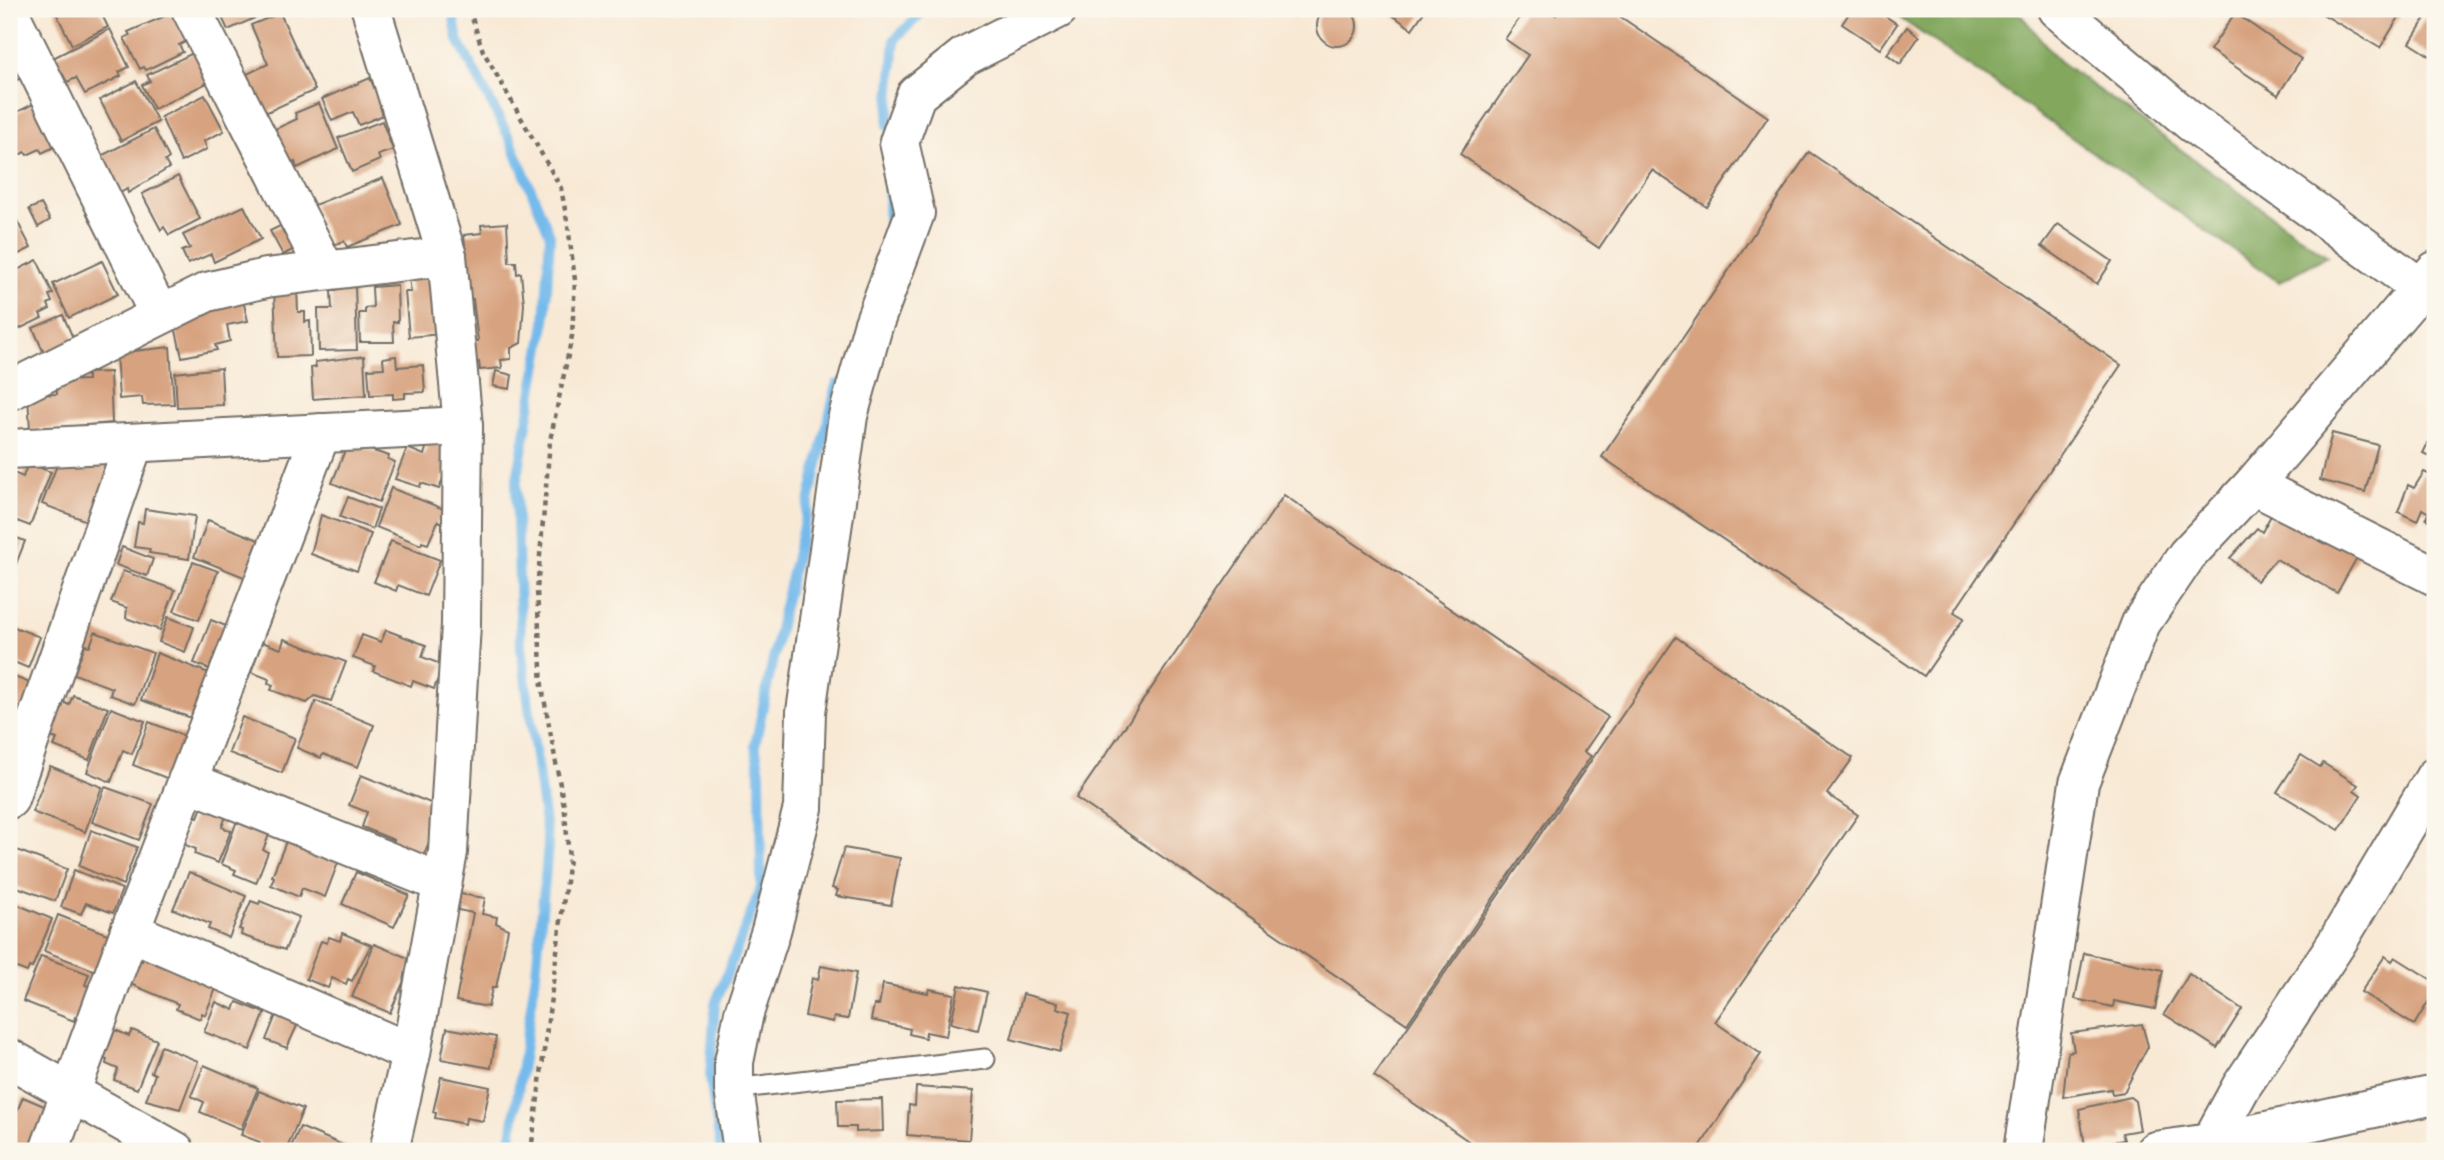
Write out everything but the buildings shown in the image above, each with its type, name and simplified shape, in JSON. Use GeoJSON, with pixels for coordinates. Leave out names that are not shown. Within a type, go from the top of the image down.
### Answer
{"type":"FeatureCollection","features":[{"type":"Feature","properties":{"kind":"street"},"geometry":{"type":"LineString","coordinates":[[191,9],[325,269]]}},
{"type":"Feature","properties":{"kind":"street"},"geometry":{"type":"LineString","coordinates":[[371,9],[447,256],[463,426],[461,624],[448,852],[411,1053],[389,1151]]}},
{"type":"Feature","properties":{"kind":"street"},"geometry":{"type":"LineString","coordinates":[[743,1151],[734,1089],[734,1062],[744,1013],[771,931],[803,808],[806,712],[848,416],[873,326],[915,213],[899,142],[916,95],[965,55],[1058,9]]}},
{"type":"Feature","properties":{"kind":"street"},"geometry":{"type":"LineString","coordinates":[[2023,1151],[2078,783],[2140,623],[2187,555],[2253,485],[2428,280],[2211,138],[2057,9]]}},
{"type":"Feature","properties":{"kind":"street"},"geometry":{"type":"LineString","coordinates":[[9,12],[159,314]]}},
{"type":"Feature","properties":{"kind":"street"},"geometry":{"type":"LineString","coordinates":[[9,391],[207,292],[266,278],[325,269],[447,256]]}},
{"type":"Feature","properties":{"kind":"street"},"geometry":{"type":"LineString","coordinates":[[9,449],[133,445],[463,426]]}},
{"type":"Feature","properties":{"kind":"street"},"geometry":{"type":"LineString","coordinates":[[49,1151],[130,931],[321,433]]}},
{"type":"Feature","properties":{"kind":"street"},"geometry":{"type":"LineString","coordinates":[[9,799],[133,445]]}},
{"type":"Feature","properties":{"kind":"street"},"geometry":{"type":"LineString","coordinates":[[2253,485],[2435,576]]}},
{"type":"Feature","properties":{"kind":"street"},"geometry":{"type":"LineString","coordinates":[[2208,1147],[2241,1087],[2336,944],[2435,777]]}},
{"type":"Feature","properties":{"kind":"street"},"geometry":{"type":"LineString","coordinates":[[187,781],[442,883]]}},
{"type":"Feature","properties":{"kind":"street"},"geometry":{"type":"LineString","coordinates":[[130,931],[411,1053]]}},
{"type":"Feature","properties":{"kind":"street"},"geometry":{"type":"LineString","coordinates":[[9,1058],[174,1151]]}},
{"type":"Feature","properties":{"kind":"street"},"geometry":{"type":"LineString","coordinates":[[2155,1151],[2208,1147],[2435,1096]]}},
{"type":"Feature","properties":{"kind":"lane"},"geometry":{"type":"LineString","coordinates":[[734,1089],[985,1059]]}},
{"type":"Feature","properties":{"kind":"path"},"geometry":{"type":"LineString","coordinates":[[469,9],[483,51],[561,188],[575,281],[572,336],[556,403],[545,479],[537,590],[542,687],[565,813],[569,859],[531,1151]]}},
{"type":"Feature","properties":{"kind":"green space"},"geometry":{"type":"Polygon","coordinates":[[[1887,9],[2016,9],[2059,61],[2327,256],[2279,282],[1887,9]]]}},
{"type":"Feature","properties":{"kind":"waterway"},"geometry":{"type":"LineString","coordinates":[[452,9],[458,40],[510,139],[550,235],[545,324],[516,485],[521,647],[548,846],[536,973],[509,1151]]}},
{"type":"Feature","properties":{"kind":"waterway"},"geometry":{"type":"LineString","coordinates":[[888,126],[895,39],[926,9]]}},
{"type":"Feature","properties":{"kind":"waterway"},"geometry":{"type":"LineString","coordinates":[[888,241],[889,173]]}},
{"type":"Feature","properties":{"kind":"waterway"},"geometry":{"type":"LineString","coordinates":[[721,1151],[710,1077],[715,1004],[761,888],[760,773],[755,745],[783,611],[837,384]]}}]}
